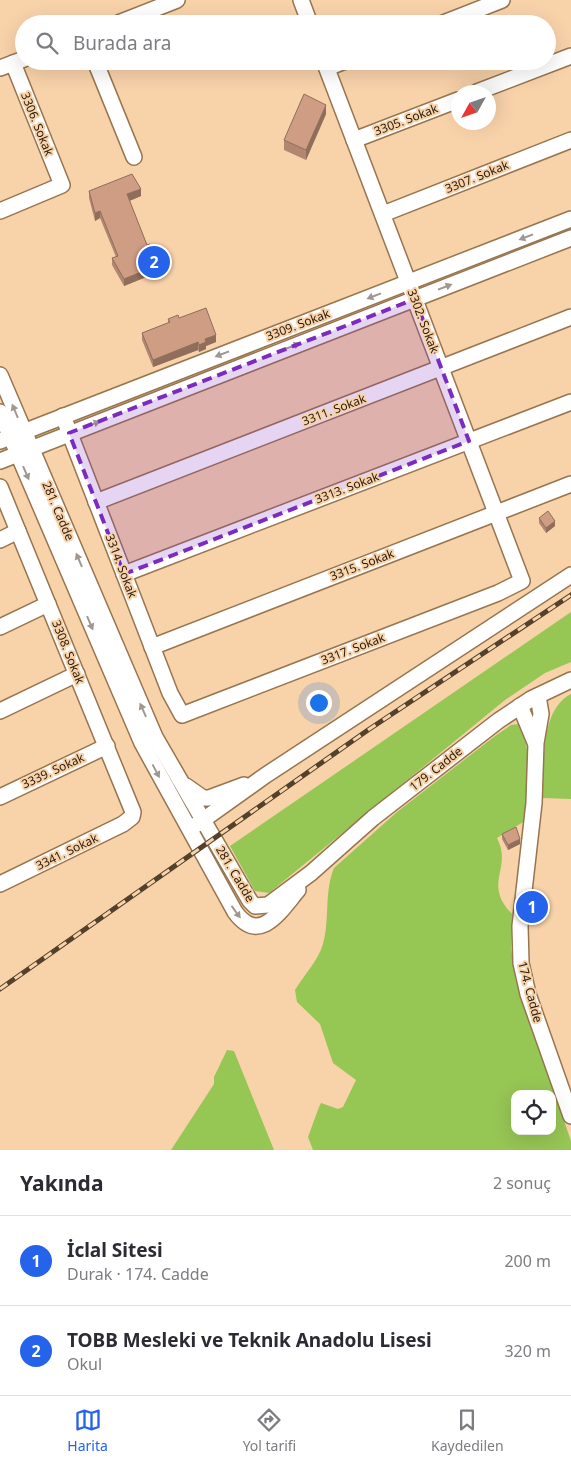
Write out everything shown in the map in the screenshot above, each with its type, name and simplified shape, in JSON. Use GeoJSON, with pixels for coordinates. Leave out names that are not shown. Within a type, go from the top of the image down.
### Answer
{"type":"FeatureCollection","features":[{"type":"Feature","properties":{"kind":"street"},"geometry":{"type":"LineString","coordinates":[[139,15],[177,0]]}},
{"type":"Feature","properties":{"kind":"street"},"geometry":{"type":"LineString","coordinates":[[301,0],[307,15]]}},
{"type":"Feature","properties":{"kind":"street"},"geometry":{"type":"LineString","coordinates":[[464,15],[502,0]]}},
{"type":"Feature","properties":{"kind":"street"},"geometry":{"type":"LineString","coordinates":[[556,62],[571,56]]}},
{"type":"Feature","properties":{"kind":"street","name":"3306. Sokak"},"geometry":{"type":"LineString","coordinates":[[0,210],[62,185],[12,64]]}},
{"type":"Feature","properties":{"kind":"street"},"geometry":{"type":"LineString","coordinates":[[99,70],[134,157]]}},
{"type":"Feature","properties":{"kind":"street","name":"3302. Sokak"},"geometry":{"type":"LineString","coordinates":[[328,70],[522,581]]}},
{"type":"Feature","properties":{"kind":"street"},"geometry":{"type":"LineString","coordinates":[[495,85],[534,70]]}},
{"type":"Feature","properties":{"kind":"street","name":"3305. Sokak"},"geometry":{"type":"LineString","coordinates":[[354,140],[451,103]]}},
{"type":"Feature","properties":{"kind":"street","name":"3307. Sokak"},"geometry":{"type":"LineString","coordinates":[[383,214],[571,140]]}},
{"type":"Feature","properties":{"kind":"street","name":"3309. Sokak"},"geometry":{"type":"LineString","coordinates":[[12,436],[571,220]]}},
{"type":"Feature","properties":{"kind":"street","name":"3309. Sokak"},"geometry":{"type":"LineString","coordinates":[[0,461],[571,238]]}},
{"type":"Feature","properties":{"kind":"street","name":"3311. Sokak"},"geometry":{"type":"LineString","coordinates":[[96,502],[571,317]]}},
{"type":"Feature","properties":{"kind":"street","name":"281. Cadde"},"geometry":{"type":"LineString","coordinates":[[0,375],[12,436]]}},
{"type":"Feature","properties":{"kind":"street","name":"3313. Sokak"},"geometry":{"type":"LineString","coordinates":[[124,574],[571,402]]}},
{"type":"Feature","properties":{"kind":"street","name":"281. Cadde"},"geometry":{"type":"LineString","coordinates":[[0,412],[12,436],[24,451],[143,710],[179,780],[255,906],[261,907],[273,902],[311,873]]}},
{"type":"Feature","properties":{"kind":"street","name":"3314. Sokak"},"geometry":{"type":"LineString","coordinates":[[63,416],[170,693],[182,715]]}},
{"type":"Feature","properties":{"kind":"street","name":"281. Cadde"},"geometry":{"type":"LineString","coordinates":[[24,451],[142,742],[235,912],[250,925],[263,925],[273,920],[311,873]]}},
{"type":"Feature","properties":{"kind":"street","name":"3315. Sokak"},"geometry":{"type":"LineString","coordinates":[[152,647],[571,484]]}},
{"type":"Feature","properties":{"kind":"street","name":"3308. Sokak"},"geometry":{"type":"LineString","coordinates":[[0,487],[132,806],[132,817]]}},
{"type":"Feature","properties":{"kind":"street"},"geometry":{"type":"LineString","coordinates":[[0,540],[18,532]]}},
{"type":"Feature","properties":{"kind":"street"},"geometry":{"type":"LineString","coordinates":[[189,830],[266,775],[571,575]]}},
{"type":"Feature","properties":{"kind":"street","name":"3317. Sokak"},"geometry":{"type":"LineString","coordinates":[[182,715],[498,593],[522,581]]}},
{"type":"Feature","properties":{"kind":"street"},"geometry":{"type":"LineString","coordinates":[[0,627],[48,604]]}},
{"type":"Feature","properties":{"kind":"street"},"geometry":{"type":"LineString","coordinates":[[0,711],[77,674]]}},
{"type":"Feature","properties":{"kind":"street","name":"179. Cadde"},"geometry":{"type":"LineString","coordinates":[[311,873],[393,802],[520,706],[571,680]]}},
{"type":"Feature","properties":{"kind":"street","name":"174. Cadde"},"geometry":{"type":"LineString","coordinates":[[538,696],[541,714],[536,743],[534,803],[520,926],[521,963],[528,994],[571,1116]]}},
{"type":"Feature","properties":{"kind":"street"},"geometry":{"type":"LineString","coordinates":[[520,706],[536,743]]}},
{"type":"Feature","properties":{"kind":"street","name":"3339. Sokak"},"geometry":{"type":"LineString","coordinates":[[0,797],[107,746]]}},
{"type":"Feature","properties":{"kind":"street"},"geometry":{"type":"LineString","coordinates":[[179,780],[203,798],[209,798],[266,775]]}},
{"type":"Feature","properties":{"kind":"street","name":"3341. Sokak"},"geometry":{"type":"LineString","coordinates":[[0,884],[123,824],[132,817]]}},
{"type":"Feature","properties":{"kind":"highlighted area"},"geometry":{"type":"Polygon","coordinates":[[[415,299],[469,441],[124,574],[69,433],[415,299]]]}},
{"type":"Feature","properties":{"kind":"green space"},"geometry":{"type":"Polygon","coordinates":[[[571,612],[571,662],[545,673],[505,700],[269,893],[255,891],[230,846],[571,612]]]}},
{"type":"Feature","properties":{"kind":"green space"},"geometry":{"type":"Polygon","coordinates":[[[571,694],[571,799],[543,798],[545,741],[548,726],[553,713],[561,702],[571,694]]]}},
{"type":"Feature","properties":{"kind":"green space"},"geometry":{"type":"Polygon","coordinates":[[[518,724],[523,732],[526,743],[528,771],[525,821],[497,838],[502,859],[498,885],[503,903],[512,914],[511,948],[516,982],[553,1090],[511,1090],[511,1135],[556,1135],[556,1098],[571,1141],[571,1150],[313,1150],[308,1137],[321,1103],[338,1109],[343,1107],[356,1080],[333,1063],[320,1024],[297,1002],[295,990],[314,962],[323,944],[329,886],[334,868],[397,812],[511,725],[518,724]]]}},
{"type":"Feature","properties":{"kind":"green space"},"geometry":{"type":"Polygon","coordinates":[[[227,1050],[234,1051],[274,1150],[171,1150],[214,1084],[214,1077],[227,1050]]]}},
{"type":"Feature","properties":{"kind":"building"},"geometry":{"type":"Polygon","coordinates":[[[304,94],[326,105],[306,150],[284,140],[304,94]]]}},
{"type":"Feature","properties":{"kind":"building"},"geometry":{"type":"Polygon","coordinates":[[[132,174],[141,189],[127,194],[147,245],[150,244],[156,266],[124,279],[112,258],[118,256],[100,211],[95,213],[89,191],[132,174]]]}},
{"type":"Feature","properties":{"kind":"building"},"geometry":{"type":"Polygon","coordinates":[[[206,308],[216,335],[205,339],[206,342],[199,345],[198,342],[153,360],[142,333],[170,322],[168,319],[178,315],[179,318],[206,308]]]}},
{"type":"Feature","properties":{"kind":"building"},"geometry":{"type":"Polygon","coordinates":[[[548,511],[555,521],[546,528],[539,518],[548,511]]]}},
{"type":"Feature","properties":{"kind":"building"},"geometry":{"type":"Polygon","coordinates":[[[516,827],[520,839],[508,845],[502,834],[516,827]]]}},
{"type":"Feature","properties":{"kind":"railway"},"geometry":{"type":"LineString","coordinates":[[0,989],[368,730],[571,595]]}},
{"type":"Feature","properties":{"kind":"place","name":"TOBB Mesleki ve Teknik Anadolu Lisesi"},"geometry":{"type":"Point","coordinates":[154,262]}},
{"type":"Feature","properties":{"kind":"place","name":"İclal Sitesi"},"geometry":{"type":"Point","coordinates":[532,907]}}]}
